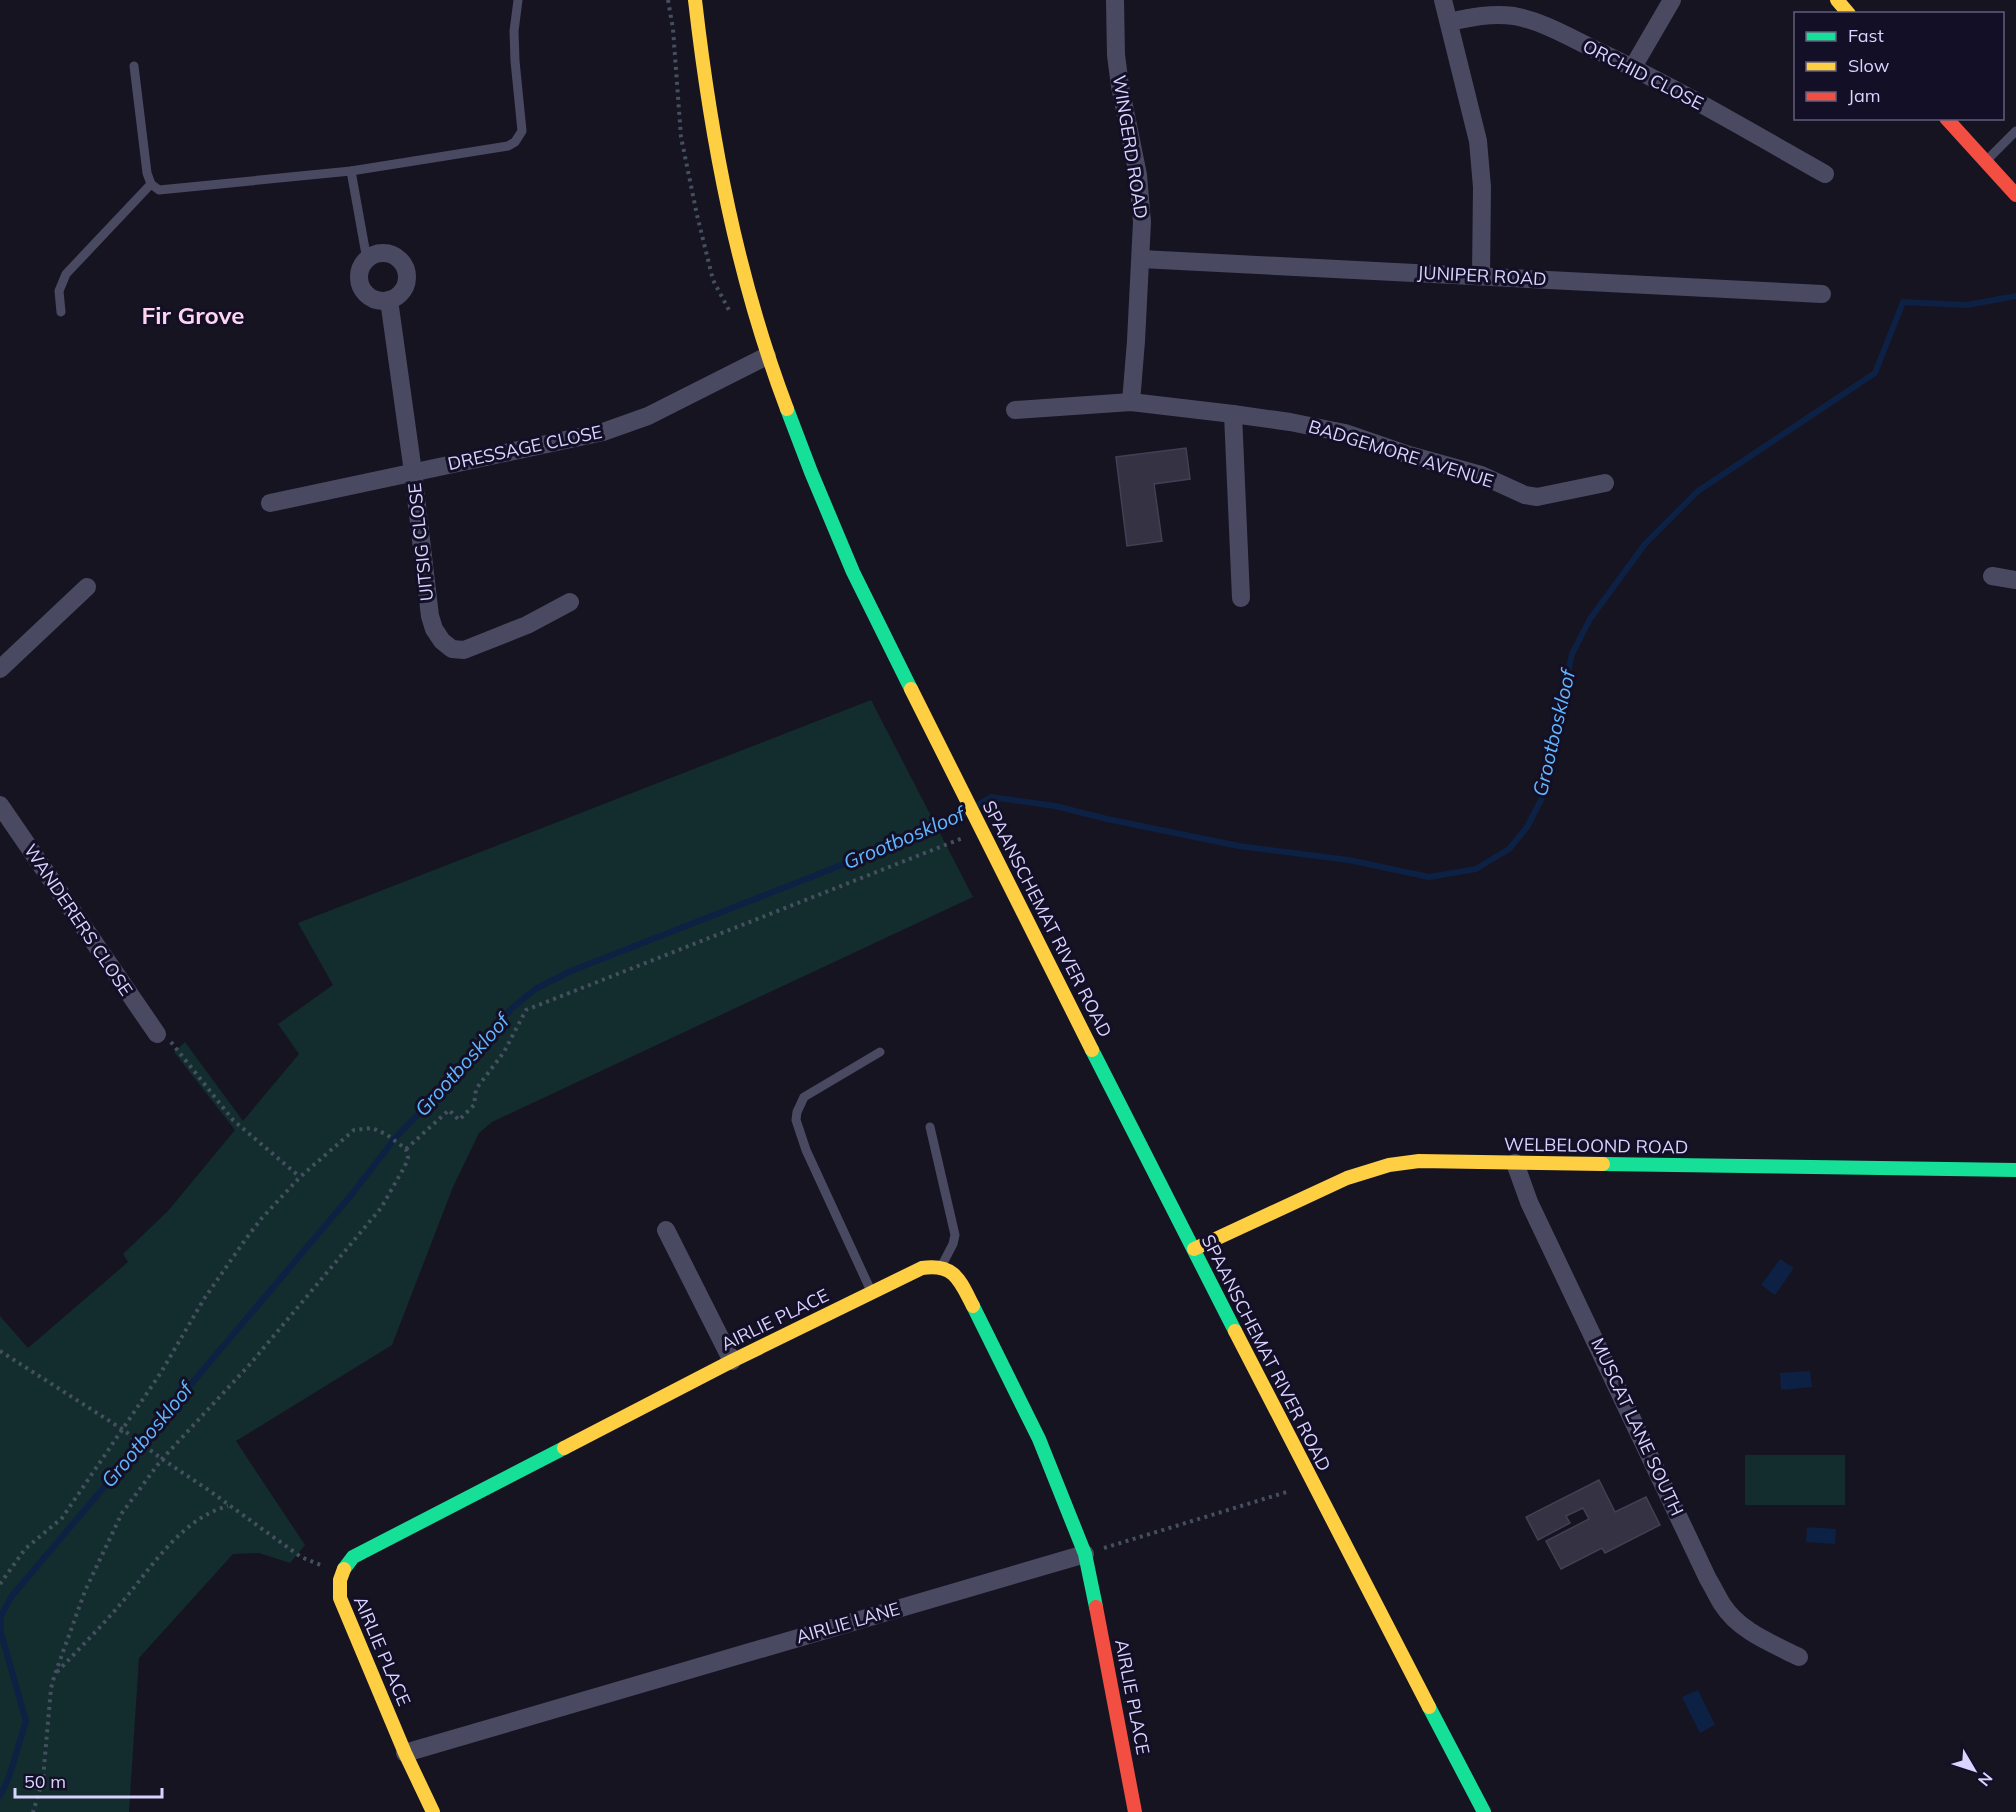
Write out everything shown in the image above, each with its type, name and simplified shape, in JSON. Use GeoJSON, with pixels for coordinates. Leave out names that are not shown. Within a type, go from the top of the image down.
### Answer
{"type":"FeatureCollection","features":[{"type":"Feature","properties":{"kind":"street","name":"SPAANSCHEMAT RIVER ROAD"},"geometry":{"type":"LineString","coordinates":[[695,0],[718,162],[740,259],[766,356],[811,472],[854,572],[977,822],[1327,1511],[1484,1812]]}},
{"type":"Feature","properties":{"kind":"street","name":"WINGERD ROAD"},"geometry":{"type":"LineString","coordinates":[[1115,0],[1120,86],[1141,197],[1142,259],[1131,402]]}},
{"type":"Feature","properties":{"kind":"street"},"geometry":{"type":"LineString","coordinates":[[1443,0],[1478,141],[1482,187],[1481,276]]}},
{"type":"Feature","properties":{"kind":"street"},"geometry":{"type":"LineString","coordinates":[[1633,68],[1672,0]]}},
{"type":"Feature","properties":{"kind":"street"},"geometry":{"type":"LineString","coordinates":[[1837,0],[1847,12]]}},
{"type":"Feature","properties":{"kind":"street","name":"ORCHID CLOSE"},"geometry":{"type":"LineString","coordinates":[[1450,22],[1484,15],[1514,16],[1552,30],[1633,68],[1825,174]]}},
{"type":"Feature","properties":{"kind":"street"},"geometry":{"type":"LineString","coordinates":[[1948,120],[2016,195]]}},
{"type":"Feature","properties":{"kind":"street"},"geometry":{"type":"LineString","coordinates":[[383,253],[391,254],[399,259],[407,274],[403,291],[397,297],[389,300],[374,299],[367,295],[362,288],[360,274],[366,260],[383,253]]}},
{"type":"Feature","properties":{"kind":"street","name":"JUNIPER ROAD"},"geometry":{"type":"LineString","coordinates":[[1142,259],[1822,294]]}},
{"type":"Feature","properties":{"kind":"street","name":"UITSIG CLOSE"},"geometry":{"type":"LineString","coordinates":[[389,300],[413,472],[427,601],[434,629],[449,648],[458,651],[527,625],[570,602]]}},
{"type":"Feature","properties":{"kind":"street","name":"DRESSAGE CLOSE"},"geometry":{"type":"LineString","coordinates":[[270,503],[576,439],[628,424],[766,356]]}},
{"type":"Feature","properties":{"kind":"street","name":"BADGEMORE AVENUE"},"geometry":{"type":"LineString","coordinates":[[1015,410],[1131,402],[1233,414],[1290,422],[1345,434],[1481,475],[1525,495],[1537,497],[1605,483]]}},
{"type":"Feature","properties":{"kind":"street"},"geometry":{"type":"LineString","coordinates":[[1233,414],[1241,598]]}},
{"type":"Feature","properties":{"kind":"street"},"geometry":{"type":"LineString","coordinates":[[1992,576],[2016,580]]}},
{"type":"Feature","properties":{"kind":"street"},"geometry":{"type":"LineString","coordinates":[[0,669],[87,587]]}},
{"type":"Feature","properties":{"kind":"street","name":"WANDERERS CLOSE"},"geometry":{"type":"LineString","coordinates":[[0,805],[157,1034]]}},
{"type":"Feature","properties":{"kind":"street","name":"WELBELOOND ROAD"},"geometry":{"type":"LineString","coordinates":[[1194,1249],[1347,1178],[1389,1165],[1448,1161],[2016,1170]]}},
{"type":"Feature","properties":{"kind":"street","name":"MUSCAT LANE SOUTH"},"geometry":{"type":"LineString","coordinates":[[1515,1163],[1529,1202],[1708,1579],[1723,1605],[1739,1624],[1758,1637],[1799,1657]]}},
{"type":"Feature","properties":{"kind":"street"},"geometry":{"type":"LineString","coordinates":[[666,1230],[732,1361]]}},
{"type":"Feature","properties":{"kind":"street","name":"AIRLIE PLACE"},"geometry":{"type":"LineString","coordinates":[[433,1812],[405,1753],[340,1598],[338,1583],[341,1574],[353,1557],[732,1361],[922,1268],[941,1267],[959,1278],[989,1337],[1039,1439],[1085,1554],[1135,1812]]}},
{"type":"Feature","properties":{"kind":"street","name":"AIRLIE LANE"},"geometry":{"type":"LineString","coordinates":[[405,1753],[1085,1554]]}},
{"type":"Feature","properties":{"kind":"lane"},"geometry":{"type":"LineString","coordinates":[[134,66],[147,173],[151,184],[159,190],[351,171],[508,146],[515,142],[522,131],[514,31],[518,0]]}},
{"type":"Feature","properties":{"kind":"lane"},"geometry":{"type":"LineString","coordinates":[[1986,161],[2016,131]]}},
{"type":"Feature","properties":{"kind":"lane"},"geometry":{"type":"LineString","coordinates":[[351,171],[366,260]]}},
{"type":"Feature","properties":{"kind":"lane"},"geometry":{"type":"LineString","coordinates":[[61,312],[59,291],[66,274],[151,184]]}},
{"type":"Feature","properties":{"kind":"lane"},"geometry":{"type":"LineString","coordinates":[[872,1293],[806,1150],[796,1120],[804,1097],[880,1052]]}},
{"type":"Feature","properties":{"kind":"lane"},"geometry":{"type":"LineString","coordinates":[[930,1127],[954,1234],[953,1244],[941,1267]]}},
{"type":"Feature","properties":{"kind":"path"},"geometry":{"type":"LineString","coordinates":[[668,0],[673,29],[681,137],[694,204],[713,280],[735,319]]}},
{"type":"Feature","properties":{"kind":"path"},"geometry":{"type":"LineString","coordinates":[[406,1149],[449,1110],[459,1120],[474,1105],[476,1089],[504,1052],[526,1010],[967,837]]}},
{"type":"Feature","properties":{"kind":"path"},"geometry":{"type":"LineString","coordinates":[[157,1034],[174,1043],[233,1120],[300,1177]]}},
{"type":"Feature","properties":{"kind":"path"},"geometry":{"type":"LineString","coordinates":[[0,1584],[25,1549],[62,1518],[160,1374],[204,1299],[245,1240],[300,1177],[354,1130],[372,1128],[386,1134],[406,1149],[408,1158],[405,1166],[381,1208],[251,1362],[162,1460],[122,1513],[85,1591],[55,1674],[51,1688],[43,1779],[33,1812]]}},
{"type":"Feature","properties":{"kind":"path"},"geometry":{"type":"LineString","coordinates":[[0,1351],[122,1429],[162,1460],[301,1557],[341,1574]]}},
{"type":"Feature","properties":{"kind":"path"},"geometry":{"type":"LineString","coordinates":[[1085,1554],[1290,1491]]}},
{"type":"Feature","properties":{"kind":"path"},"geometry":{"type":"LineString","coordinates":[[55,1674],[183,1532],[217,1509],[229,1506]]}},
{"type":"Feature","properties":{"kind":"green space"},"geometry":{"type":"Polygon","coordinates":[[[871,700],[973,897],[492,1122],[479,1133],[453,1187],[392,1345],[236,1441],[305,1545],[290,1563],[259,1553],[233,1554],[139,1658],[129,1812],[0,1812],[0,1316],[28,1348],[128,1262],[123,1254],[168,1211],[235,1130],[174,1052],[185,1042],[243,1121],[299,1054],[278,1024],[333,985],[298,923],[871,700]]]}},
{"type":"Feature","properties":{"kind":"green space"},"geometry":{"type":"Polygon","coordinates":[[[1745,1455],[1845,1455],[1845,1505],[1745,1505],[1745,1455]]]}},
{"type":"Feature","properties":{"kind":"water"},"geometry":{"type":"Polygon","coordinates":[[[1780,1259],[1794,1268],[1775,1295],[1761,1285],[1780,1259]]]}},
{"type":"Feature","properties":{"kind":"water"},"geometry":{"type":"Polygon","coordinates":[[[1810,1371],[1812,1387],[1781,1390],[1780,1373],[1810,1371]]]}},
{"type":"Feature","properties":{"kind":"water"},"geometry":{"type":"Polygon","coordinates":[[[1807,1527],[1836,1529],[1835,1544],[1806,1542],[1807,1527]]]}},
{"type":"Feature","properties":{"kind":"water"},"geometry":{"type":"Polygon","coordinates":[[[1698,1690],[1715,1725],[1700,1733],[1682,1697],[1698,1690]]]}},
{"type":"Feature","properties":{"kind":"building"},"geometry":{"type":"Polygon","coordinates":[[[1186,448],[1190,479],[1154,484],[1162,541],[1127,546],[1116,457],[1186,448]]]}},
{"type":"Feature","properties":{"kind":"building"},"geometry":{"type":"Polygon","coordinates":[[[1599,1480],[1615,1512],[1646,1497],[1660,1525],[1605,1553],[1602,1548],[1561,1569],[1546,1541],[1589,1519],[1583,1508],[1566,1516],[1570,1523],[1538,1540],[1526,1517],[1599,1480]]]}},
{"type":"Feature","properties":{"kind":"waterway","name":"Grootboskloof"},"geometry":{"type":"LineString","coordinates":[[976,806],[991,797],[1055,806],[1239,846],[1349,860],[1429,877],[1476,869],[1509,849],[1527,827],[1541,800],[1572,654],[1590,619],[1645,544],[1698,491],[1875,373],[1903,302],[1967,305],[2016,296]]}},
{"type":"Feature","properties":{"kind":"waterway","name":"Grootboskloof"},"geometry":{"type":"LineString","coordinates":[[0,1796],[9,1777],[26,1721],[1,1633],[1,1616],[11,1597],[352,1194],[396,1137],[460,1072],[510,1010],[535,989],[571,971],[954,821],[965,814]]}},
{"type":"Feature","properties":{"kind":"traffic: fast"},"geometry":{"type":"LineString","coordinates":[[787,409],[853,572],[911,689]]}},
{"type":"Feature","properties":{"kind":"traffic: fast"},"geometry":{"type":"LineString","coordinates":[[1092,1050],[1235,1331]]}},
{"type":"Feature","properties":{"kind":"traffic: fast"},"geometry":{"type":"LineString","coordinates":[[1603,1164],[2016,1170]]}},
{"type":"Feature","properties":{"kind":"traffic: fast"},"geometry":{"type":"LineString","coordinates":[[973,1306],[1039,1439],[1085,1554],[1096,1607]]}},
{"type":"Feature","properties":{"kind":"traffic: fast"},"geometry":{"type":"LineString","coordinates":[[344,1569],[353,1557],[564,1448]]}},
{"type":"Feature","properties":{"kind":"traffic: fast"},"geometry":{"type":"LineString","coordinates":[[1429,1707],[1484,1812]]}},
{"type":"Feature","properties":{"kind":"traffic: slow"},"geometry":{"type":"LineString","coordinates":[[695,0],[709,104],[728,208],[754,309],[787,409]]}},
{"type":"Feature","properties":{"kind":"traffic: slow"},"geometry":{"type":"LineString","coordinates":[[1837,0],[1847,12]]}},
{"type":"Feature","properties":{"kind":"traffic: slow"},"geometry":{"type":"LineString","coordinates":[[911,689],[1092,1050]]}},
{"type":"Feature","properties":{"kind":"traffic: slow"},"geometry":{"type":"LineString","coordinates":[[1194,1249],[1347,1178],[1389,1165],[1419,1161],[1603,1164]]}},
{"type":"Feature","properties":{"kind":"traffic: slow"},"geometry":{"type":"LineString","coordinates":[[564,1448],[732,1361],[922,1268],[933,1267],[949,1271],[960,1282],[973,1306]]}},
{"type":"Feature","properties":{"kind":"traffic: slow"},"geometry":{"type":"LineString","coordinates":[[1235,1331],[1429,1707]]}},
{"type":"Feature","properties":{"kind":"traffic: slow"},"geometry":{"type":"LineString","coordinates":[[344,1569],[340,1580],[340,1598],[405,1753],[433,1812]]}},
{"type":"Feature","properties":{"kind":"traffic: jam"},"geometry":{"type":"LineString","coordinates":[[1948,120],[2016,195]]}},
{"type":"Feature","properties":{"kind":"traffic: jam"},"geometry":{"type":"LineString","coordinates":[[1096,1607],[1135,1812]]}},
{"type":"Feature","properties":{"kind":"district","name":"Fir Grove"},"geometry":{"type":"Point","coordinates":[193,316]}}]}
